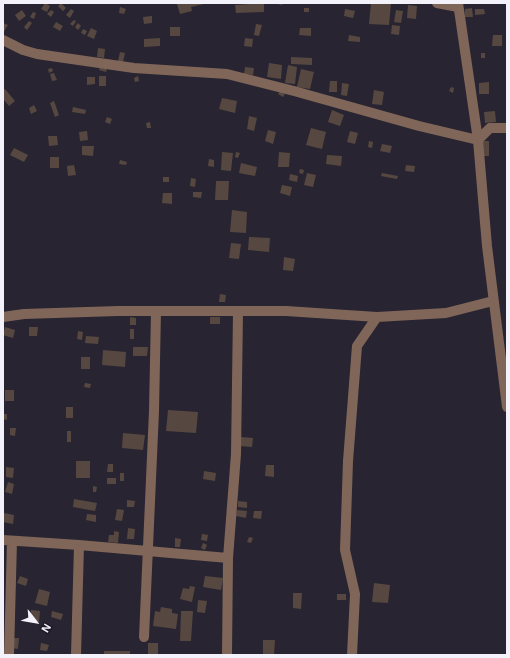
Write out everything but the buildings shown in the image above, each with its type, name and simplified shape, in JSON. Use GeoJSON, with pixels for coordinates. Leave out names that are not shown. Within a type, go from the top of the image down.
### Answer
{"type":"FeatureCollection","features":[{"type":"Feature","properties":{"kind":"street"},"geometry":{"type":"LineString","coordinates":[[437,3],[458,5],[478,140],[487,246],[507,407]]}},
{"type":"Feature","properties":{"kind":"street"},"geometry":{"type":"LineString","coordinates":[[3,40],[23,50],[37,54],[134,68],[227,74],[419,126],[478,140]]}},
{"type":"Feature","properties":{"kind":"street"},"geometry":{"type":"LineString","coordinates":[[478,140],[490,128],[507,128]]}},
{"type":"Feature","properties":{"kind":"street"},"geometry":{"type":"LineString","coordinates":[[3,316],[118,311],[286,311],[376,317],[446,313],[494,301]]}},
{"type":"Feature","properties":{"kind":"street"},"geometry":{"type":"LineString","coordinates":[[144,637],[149,551],[156,312]]}},
{"type":"Feature","properties":{"kind":"street"},"geometry":{"type":"LineString","coordinates":[[227,655],[228,558],[236,454],[238,312]]}},
{"type":"Feature","properties":{"kind":"street"},"geometry":{"type":"LineString","coordinates":[[352,655],[355,594],[345,550],[349,453],[357,346],[376,317]]}},
{"type":"Feature","properties":{"kind":"street"},"geometry":{"type":"LineString","coordinates":[[8,655],[8,541],[79,545],[228,558]]}},
{"type":"Feature","properties":{"kind":"street"},"geometry":{"type":"LineString","coordinates":[[76,655],[79,545]]}}]}
